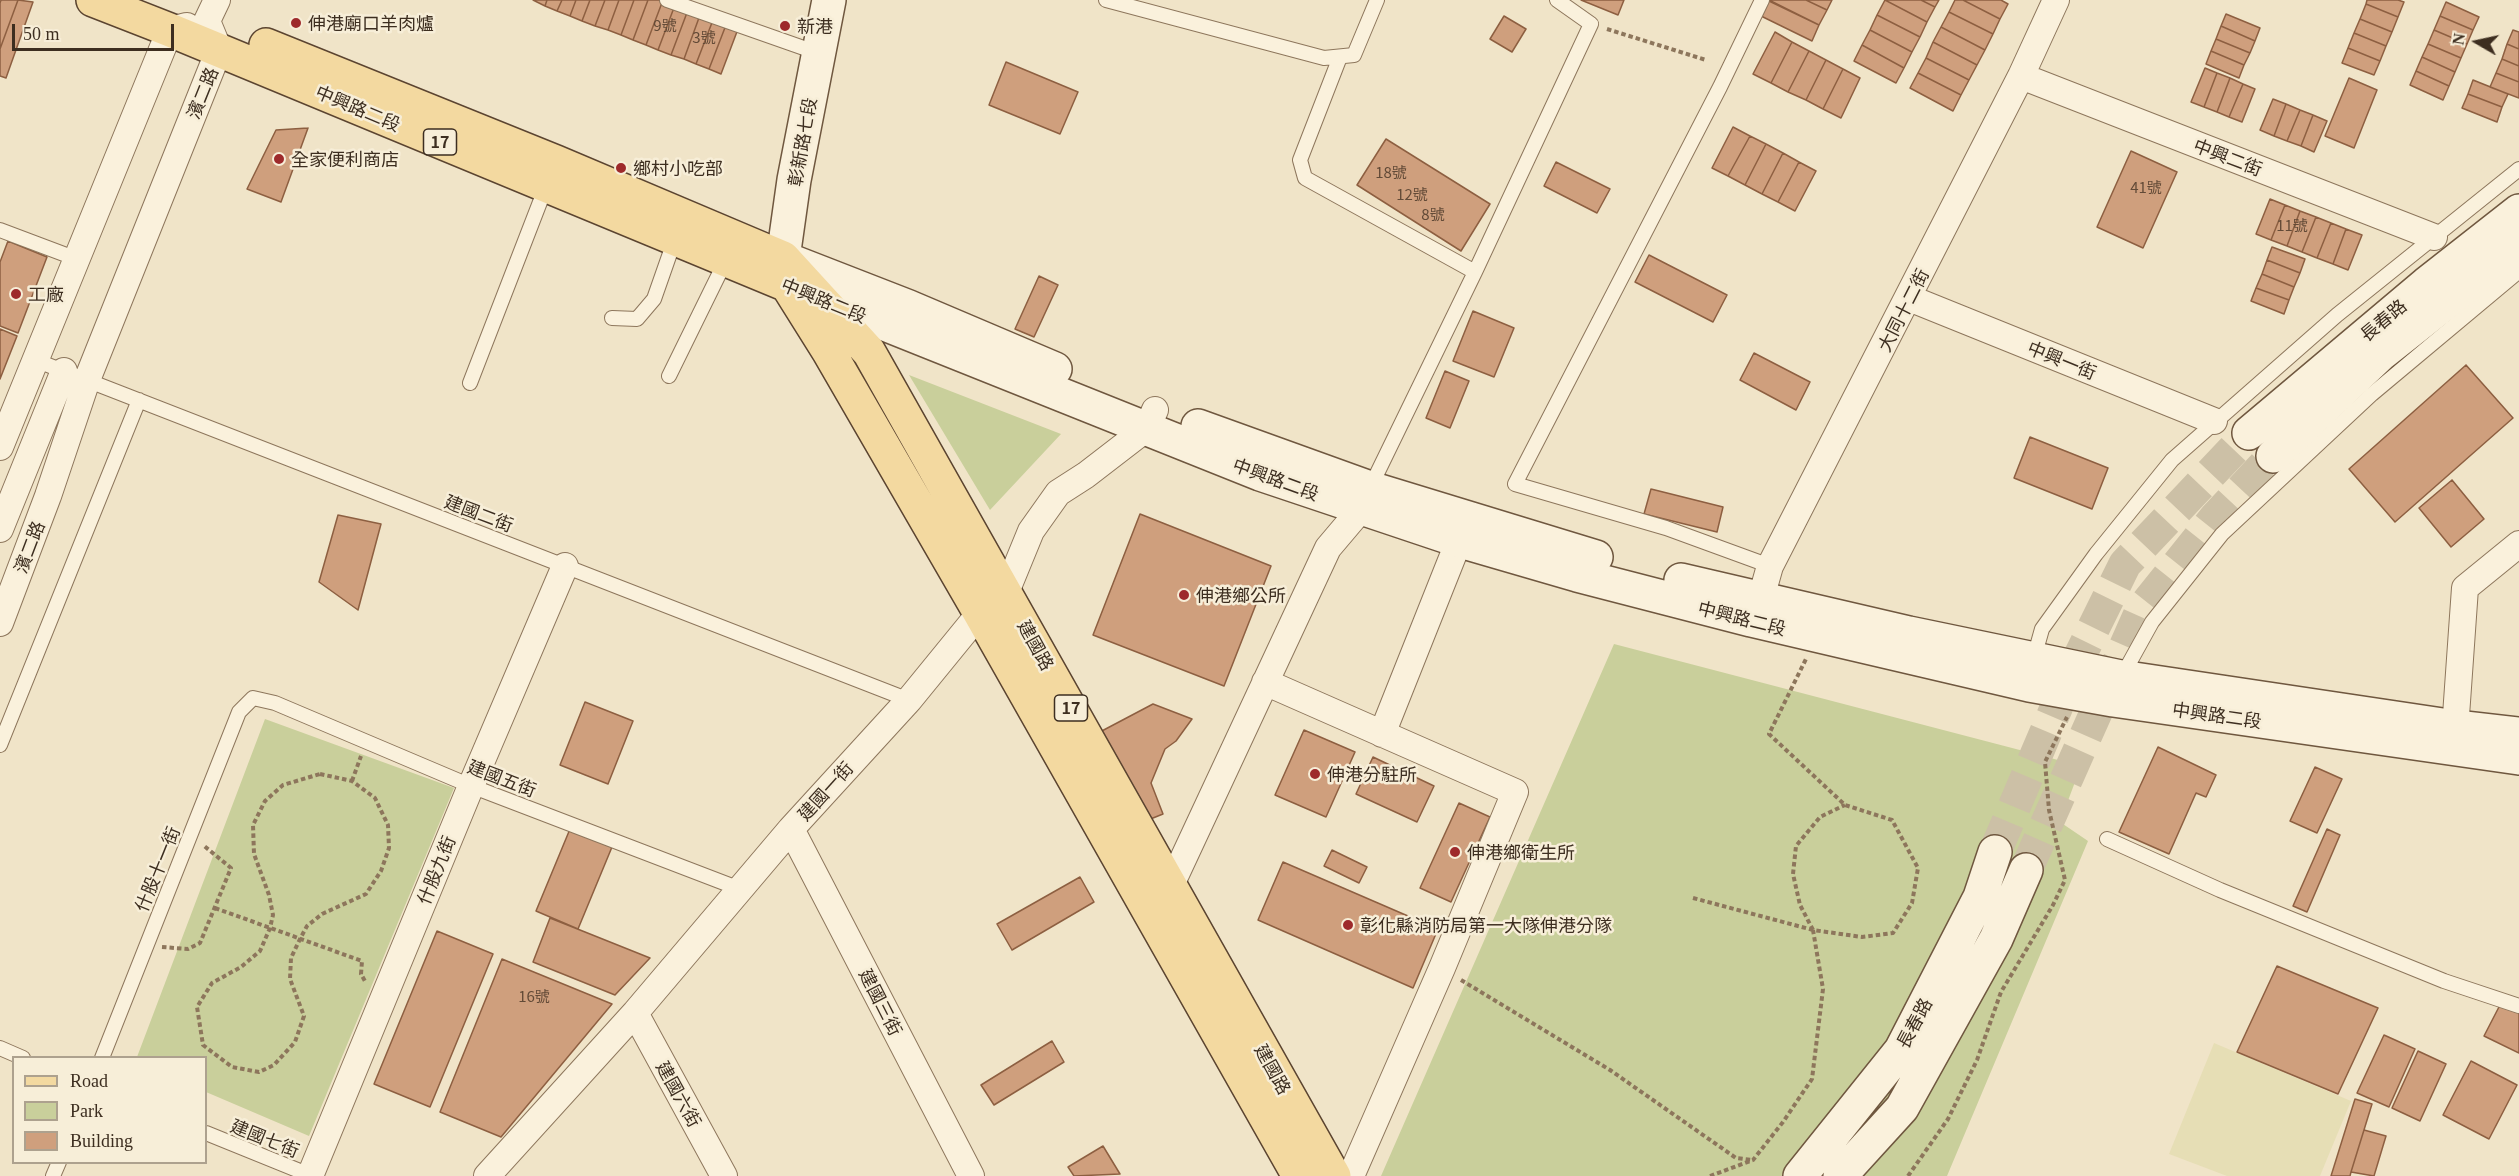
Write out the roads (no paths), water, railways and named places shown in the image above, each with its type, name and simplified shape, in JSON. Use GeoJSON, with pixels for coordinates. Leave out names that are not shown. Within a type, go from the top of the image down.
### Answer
{"type":"FeatureCollection","features":[{"type":"Feature","properties":{"kind":"main road","name":"中興路二段"},"geometry":{"type":"LineString","coordinates":[[93,0],[170,30],[214,24]]}},
{"type":"Feature","properties":{"kind":"main road","name":"中興路二段"},"geometry":{"type":"LineString","coordinates":[[154,0],[214,24],[552,174],[785,272]]}},
{"type":"Feature","properties":{"kind":"main road","name":"彰新路七段"},"geometry":{"type":"LineString","coordinates":[[785,272],[794,180],[828,0]]}},
{"type":"Feature","properties":{"kind":"main road","name":"中興路二段"},"geometry":{"type":"LineString","coordinates":[[552,174],[675,239],[726,260],[785,272],[920,312],[1151,419]]}},
{"type":"Feature","properties":{"kind":"main road","name":"長春路"},"geometry":{"type":"LineString","coordinates":[[2249,433],[2426,284],[2519,212]]}},
{"type":"Feature","properties":{"kind":"main road","name":"長春路"},"geometry":{"type":"LineString","coordinates":[[2273,456],[2381,354],[2519,245]]}},
{"type":"Feature","properties":{"kind":"main road","name":"建國路"},"geometry":{"type":"LineString","coordinates":[[785,272],[819,298],[869,352],[1334,1176]]}},
{"type":"Feature","properties":{"kind":"main road","name":"建國路"},"geometry":{"type":"LineString","coordinates":[[785,272],[1299,1176]]}},
{"type":"Feature","properties":{"kind":"main road","name":"中興路二段"},"geometry":{"type":"LineString","coordinates":[[819,298],[1366,498],[1464,529],[1637,570],[1756,609],[2031,672]]}},
{"type":"Feature","properties":{"kind":"main road","name":"中興路二段"},"geometry":{"type":"LineString","coordinates":[[1756,609],[1817,637],[2117,688],[2455,739],[2519,758]]}},
{"type":"Feature","properties":{"kind":"main road","name":"中興路二段"},"geometry":{"type":"LineString","coordinates":[[2455,739],[2519,734]]}},
{"type":"Feature","properties":{"kind":"main road","name":"長春路"},"geometry":{"type":"LineString","coordinates":[[1800,1176],[1901,1050],[1980,897],[1995,852]]}},
{"type":"Feature","properties":{"kind":"main road","name":"長春路"},"geometry":{"type":"LineString","coordinates":[[1840,1176],[1902,1108],[1996,939],[2026,870]]}},
{"type":"Feature","properties":{"kind":"street","name":"大同十二街"},"geometry":{"type":"LineString","coordinates":[[1756,609],[1770,566],[1909,298],[2021,76],[2056,0]]}},
{"type":"Feature","properties":{"kind":"street","name":"濱二路"},"geometry":{"type":"LineString","coordinates":[[0,622],[48,496],[76,376],[214,24]]}},
{"type":"Feature","properties":{"kind":"street"},"geometry":{"type":"LineString","coordinates":[[0,447],[170,30]]}},
{"type":"Feature","properties":{"kind":"street","name":"中興二街"},"geometry":{"type":"LineString","coordinates":[[2021,76],[2434,237]]}},
{"type":"Feature","properties":{"kind":"street","name":"中興一街"},"geometry":{"type":"LineString","coordinates":[[1909,298],[2214,421]]}},
{"type":"Feature","properties":{"kind":"street"},"geometry":{"type":"LineString","coordinates":[[0,529],[76,376]]}},
{"type":"Feature","properties":{"kind":"street","name":"建國一街"},"geometry":{"type":"LineString","coordinates":[[487,1176],[634,1013],[791,829],[909,700],[980,614],[1006,592],[1031,531],[1058,493],[1086,475],[1151,419]]}},
{"type":"Feature","properties":{"kind":"street"},"geometry":{"type":"LineString","coordinates":[[1170,887],[1328,548],[1366,498]]}},
{"type":"Feature","properties":{"kind":"street"},"geometry":{"type":"LineString","coordinates":[[1382,734],[1464,529]]}},
{"type":"Feature","properties":{"kind":"street"},"geometry":{"type":"LineString","coordinates":[[2455,739],[2465,588],[2519,544]]}},
{"type":"Feature","properties":{"kind":"street","name":"什股九街"},"geometry":{"type":"LineString","coordinates":[[311,1176],[471,786],[565,566]]}},
{"type":"Feature","properties":{"kind":"street"},"geometry":{"type":"LineString","coordinates":[[1265,682],[1515,792],[1442,968],[1351,1176]]}},
{"type":"Feature","properties":{"kind":"street","name":"建國三街"},"geometry":{"type":"LineString","coordinates":[[791,829],[971,1176]]}},
{"type":"Feature","properties":{"kind":"street","name":"建國六街"},"geometry":{"type":"LineString","coordinates":[[634,1013],[724,1176]]}},
{"type":"Feature","properties":{"kind":"lane"},"geometry":{"type":"LineString","coordinates":[[667,0],[818,53]]}},
{"type":"Feature","properties":{"kind":"lane"},"geometry":{"type":"LineString","coordinates":[[1106,0],[1324,58],[1354,56],[1377,0]]}},
{"type":"Feature","properties":{"kind":"lane"},"geometry":{"type":"LineString","coordinates":[[1366,498],[1591,24],[1557,0]]}},
{"type":"Feature","properties":{"kind":"lane"},"geometry":{"type":"LineString","coordinates":[[1762,0],[1720,87],[1515,483],[1666,528],[1770,566]]}},
{"type":"Feature","properties":{"kind":"lane"},"geometry":{"type":"LineString","coordinates":[[1340,57],[1300,160],[1305,178],[1475,272]]}},
{"type":"Feature","properties":{"kind":"lane"},"geometry":{"type":"LineString","coordinates":[[2031,672],[2042,629],[2096,554],[2172,460],[2337,315],[2519,169]]}},
{"type":"Feature","properties":{"kind":"lane"},"geometry":{"type":"LineString","coordinates":[[470,383],[552,174]]}},
{"type":"Feature","properties":{"kind":"lane"},"geometry":{"type":"LineString","coordinates":[[0,230],[76,259]]}},
{"type":"Feature","properties":{"kind":"lane"},"geometry":{"type":"LineString","coordinates":[[612,318],[637,319],[654,299],[675,239]]}},
{"type":"Feature","properties":{"kind":"lane"},"geometry":{"type":"LineString","coordinates":[[669,376],[726,260]]}},
{"type":"Feature","properties":{"kind":"lane"},"geometry":{"type":"LineString","coordinates":[[2117,688],[2152,622],[2222,534],[2372,394],[2519,271]]}},
{"type":"Feature","properties":{"kind":"lane","name":"建國二街"},"geometry":{"type":"LineString","coordinates":[[35,360],[909,700]]}},
{"type":"Feature","properties":{"kind":"lane"},"geometry":{"type":"LineString","coordinates":[[0,745],[139,400]]}},
{"type":"Feature","properties":{"kind":"lane","name":"建國五街"},"geometry":{"type":"LineString","coordinates":[[252,698],[275,703],[471,786],[740,889]]}},
{"type":"Feature","properties":{"kind":"lane","name":"什股十一街"},"geometry":{"type":"LineString","coordinates":[[103,1056],[239,712],[252,698]]}},
{"type":"Feature","properties":{"kind":"lane"},"geometry":{"type":"LineString","coordinates":[[2107,839],[2220,890],[2444,981],[2519,1006]]}},
{"type":"Feature","properties":{"kind":"lane"},"geometry":{"type":"LineString","coordinates":[[0,1048],[18,1056]]}},
{"type":"Feature","properties":{"kind":"lane","name":"建國七街"},"geometry":{"type":"LineString","coordinates":[[207,1133],[311,1176]]}},
{"type":"Feature","properties":{"kind":"tunnel"},"geometry":{"type":"LineString","coordinates":[[1995,852],[2068,680],[2125,564],[2249,433]]}},
{"type":"Feature","properties":{"kind":"tunnel"},"geometry":{"type":"LineString","coordinates":[[2026,870],[2142,609],[2215,518],[2273,456]]}},
{"type":"Feature","properties":{"kind":"place","name":"伸港廟口羊肉爐"},"geometry":{"type":"Point","coordinates":[296,23]}},
{"type":"Feature","properties":{"kind":"place","name":"新港"},"geometry":{"type":"Point","coordinates":[785,26]}},
{"type":"Feature","properties":{"kind":"place","name":"全家便利商店"},"geometry":{"type":"Point","coordinates":[279,159]}},
{"type":"Feature","properties":{"kind":"place","name":"鄉村小吃部"},"geometry":{"type":"Point","coordinates":[621,168]}},
{"type":"Feature","properties":{"kind":"place","name":"工廠"},"geometry":{"type":"Point","coordinates":[16,294]}},
{"type":"Feature","properties":{"kind":"place","name":"伸港鄉公所"},"geometry":{"type":"Point","coordinates":[1184,595]}},
{"type":"Feature","properties":{"kind":"place","name":"伸港分駐所"},"geometry":{"type":"Point","coordinates":[1315,774]}},
{"type":"Feature","properties":{"kind":"place","name":"伸港鄉衛生所"},"geometry":{"type":"Point","coordinates":[1455,852]}},
{"type":"Feature","properties":{"kind":"place","name":"彰化縣消防局第一大隊伸港分隊"},"geometry":{"type":"Point","coordinates":[1348,925]}}]}
